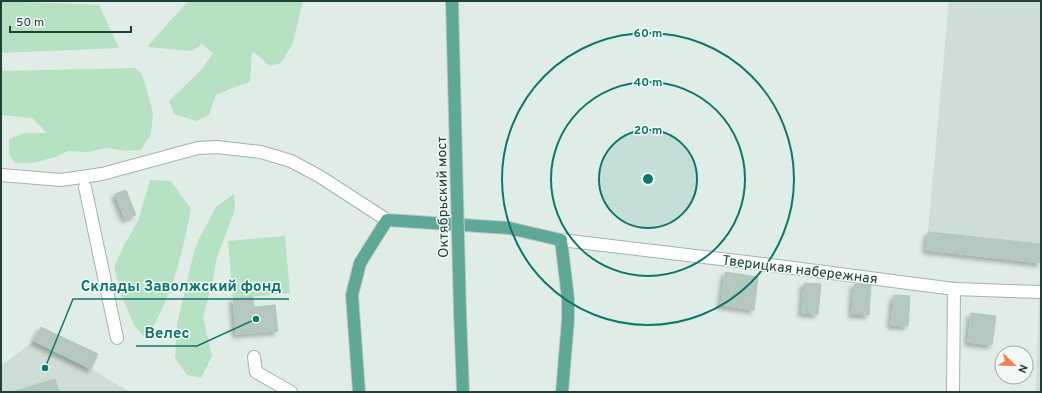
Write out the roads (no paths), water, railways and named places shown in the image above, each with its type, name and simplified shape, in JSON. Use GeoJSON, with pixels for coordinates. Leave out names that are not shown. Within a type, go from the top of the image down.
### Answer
{"type":"FeatureCollection","features":[{"type":"Feature","properties":{"kind":"main road","name":"Октябрьский мост"},"geometry":{"type":"LineString","coordinates":[[452,1],[463,392]]}},
{"type":"Feature","properties":{"kind":"main road"},"geometry":{"type":"LineString","coordinates":[[359,392],[352,295],[360,263],[387,220],[509,228],[561,240],[568,298],[568,320],[562,392]]}},
{"type":"Feature","properties":{"kind":"street"},"geometry":{"type":"LineString","coordinates":[[1,175],[61,180],[102,174],[198,148],[217,147],[261,152],[291,161],[320,176],[387,220]]}},
{"type":"Feature","properties":{"kind":"street"},"geometry":{"type":"LineString","coordinates":[[85,187],[118,338]]}},
{"type":"Feature","properties":{"kind":"street","name":"Тверицкая набережная"},"geometry":{"type":"LineString","coordinates":[[561,240],[954,289],[1040,292]]}},
{"type":"Feature","properties":{"kind":"street"},"geometry":{"type":"LineString","coordinates":[[953,392],[954,289]]}},
{"type":"Feature","properties":{"kind":"street"},"geometry":{"type":"LineString","coordinates":[[254,357],[256,372],[291,392]]}},
{"type":"Feature","properties":{"kind":"place","name":"Велес"},"geometry":{"type":"Point","coordinates":[256,319]}},
{"type":"Feature","properties":{"kind":"place","name":"Склады Заволжский фонд"},"geometry":{"type":"Point","coordinates":[45,368]}}]}
